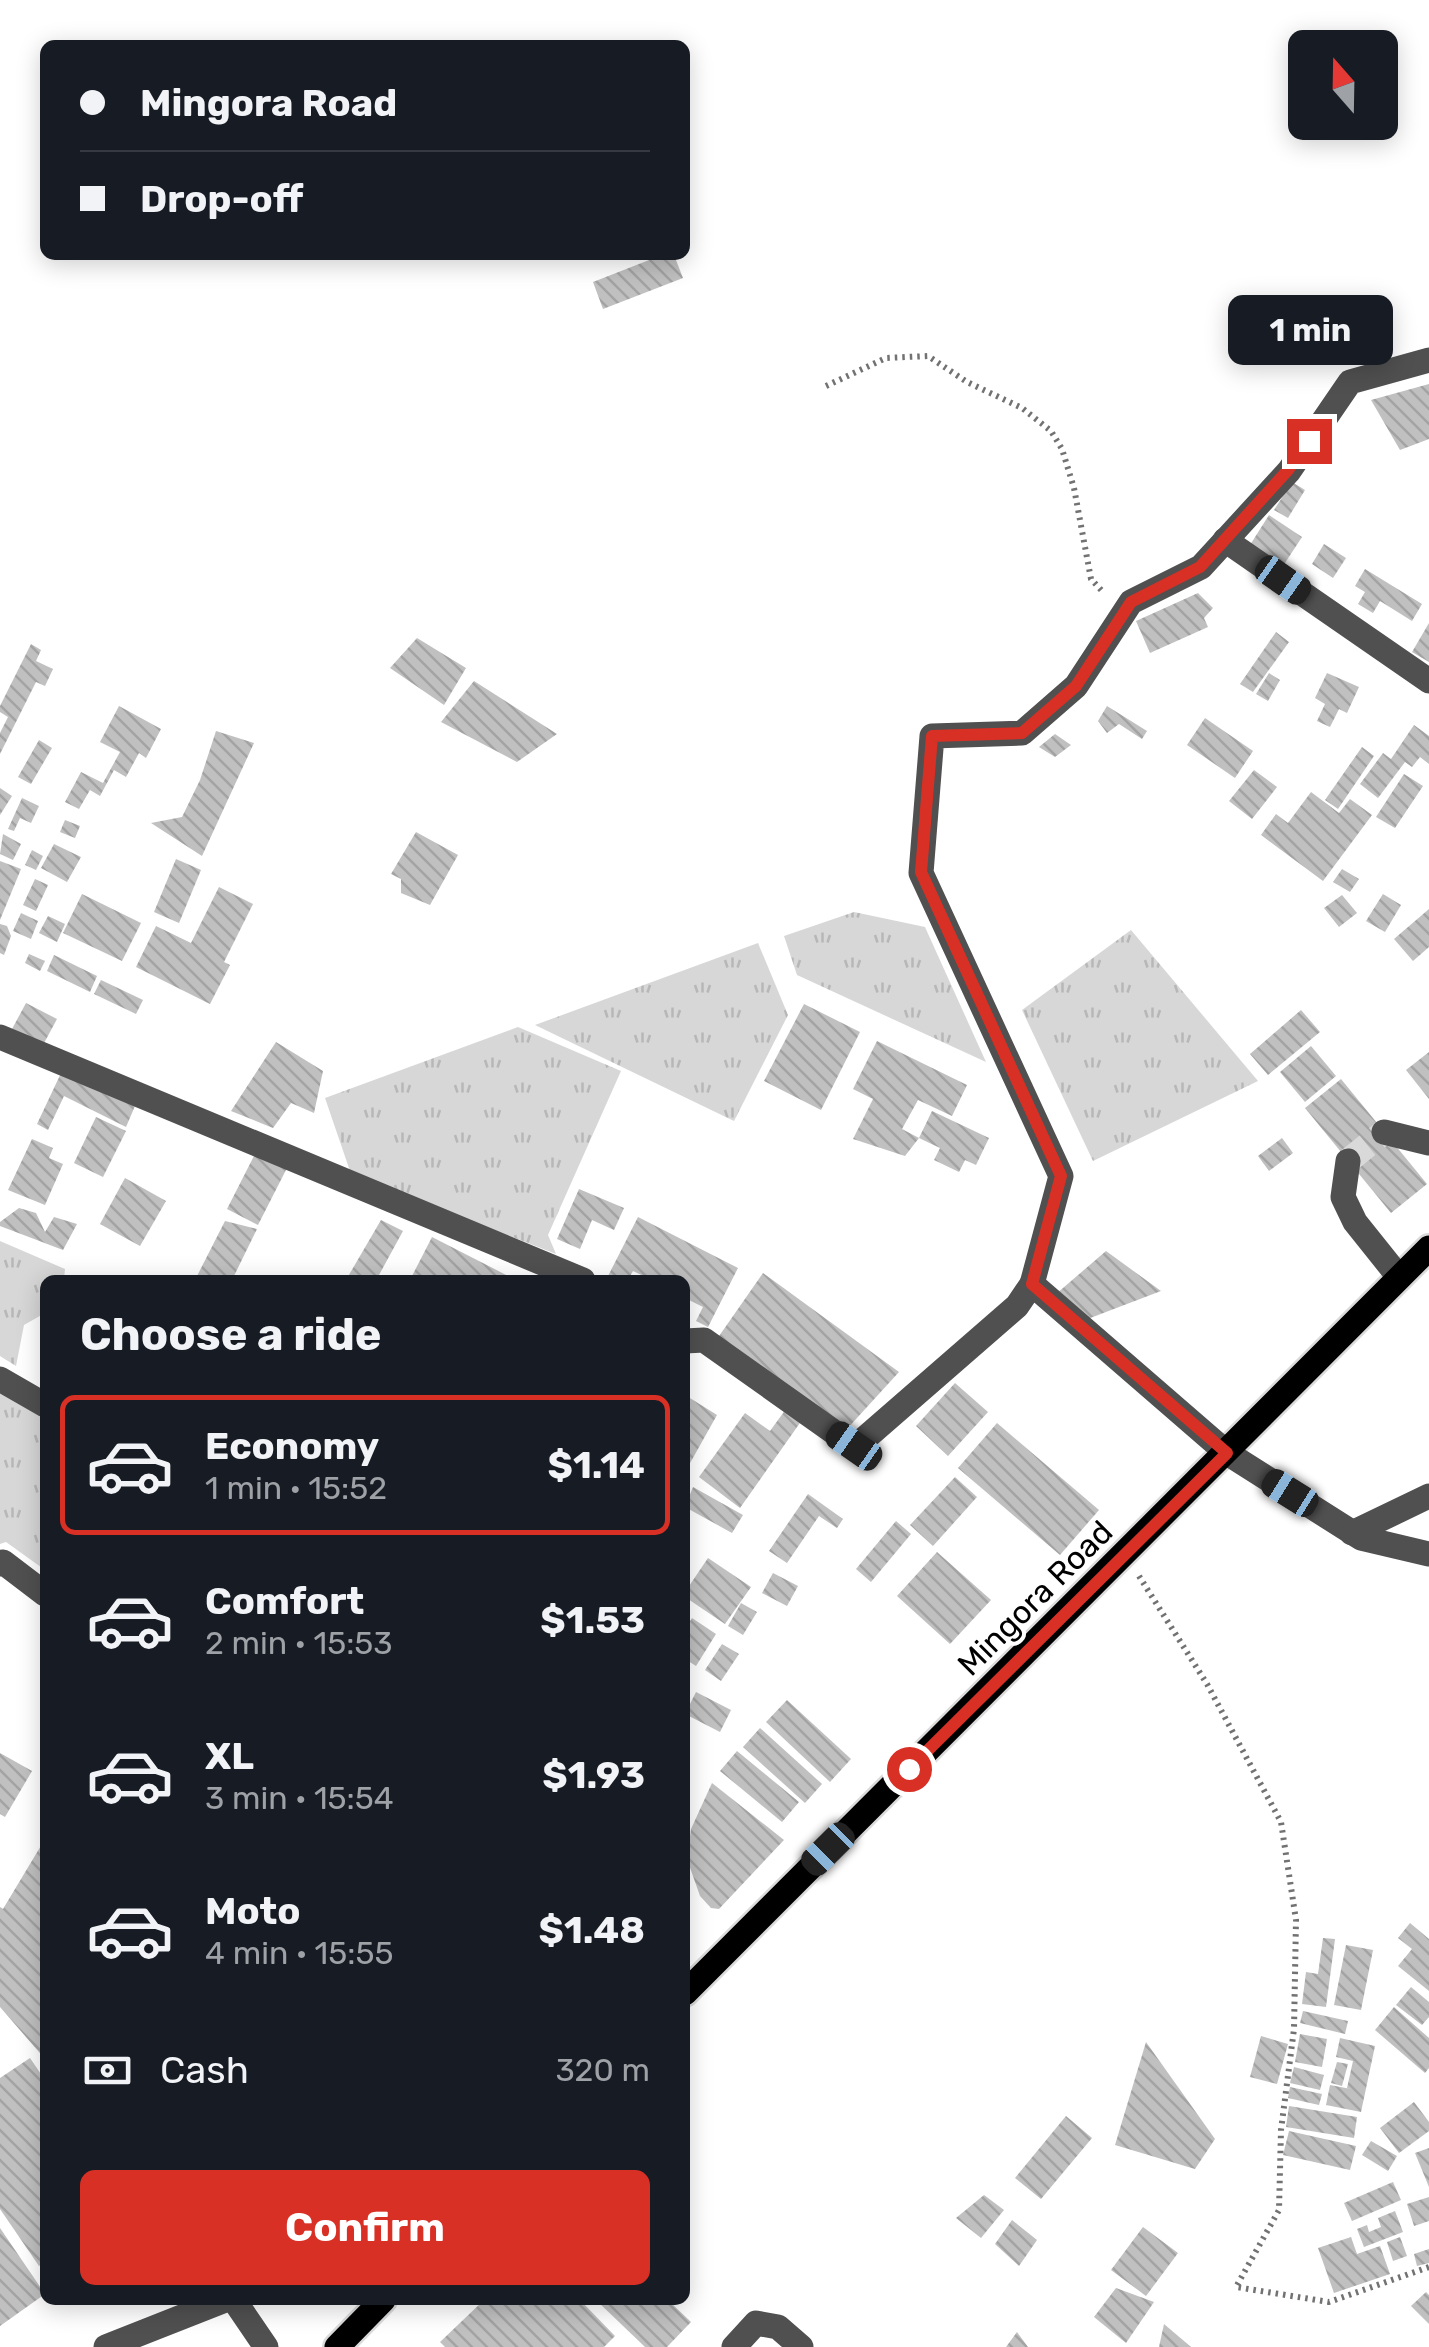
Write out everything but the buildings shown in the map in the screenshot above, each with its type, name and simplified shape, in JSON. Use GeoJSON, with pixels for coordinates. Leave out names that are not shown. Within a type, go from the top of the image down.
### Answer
{"type":"FeatureCollection","features":[{"type":"Feature","properties":{"kind":"main road","name":"Mingora Road"},"geometry":{"type":"LineString","coordinates":[[690,1988],[1429,1248]]}},
{"type":"Feature","properties":{"kind":"main road"},"geometry":{"type":"LineString","coordinates":[[337,2347],[378,2305]]}},
{"type":"Feature","properties":{"kind":"street"},"geometry":{"type":"LineString","coordinates":[[691,1337],[854,1446],[1017,1306],[1032,1284],[1061,1176],[921,872],[932,736],[1022,733],[1076,686],[1131,602],[1200,567],[1288,470],[1350,382],[1429,360]]}},
{"type":"Feature","properties":{"kind":"street"},"geometry":{"type":"LineString","coordinates":[[1225,540],[1429,681]]}},
{"type":"Feature","properties":{"kind":"street"},"geometry":{"type":"LineString","coordinates":[[0,1037],[571,1275]]}},
{"type":"Feature","properties":{"kind":"street"},"geometry":{"type":"LineString","coordinates":[[1384,1132],[1429,1143]]}},
{"type":"Feature","properties":{"kind":"street"},"geometry":{"type":"LineString","coordinates":[[1348,1161],[1343,1196],[1355,1222],[1399,1277]]}},
{"type":"Feature","properties":{"kind":"street"},"geometry":{"type":"LineString","coordinates":[[1032,1284],[1227,1453],[1361,1538],[1429,1554]]}},
{"type":"Feature","properties":{"kind":"street"},"geometry":{"type":"LineString","coordinates":[[0,1378],[40,1402]]}},
{"type":"Feature","properties":{"kind":"street"},"geometry":{"type":"LineString","coordinates":[[1352,1533],[1429,1496]]}},
{"type":"Feature","properties":{"kind":"street"},"geometry":{"type":"LineString","coordinates":[[0,1564],[4,1562],[40,1590]]}},
{"type":"Feature","properties":{"kind":"street"},"geometry":{"type":"LineString","coordinates":[[106,2347],[212,2305]]}},
{"type":"Feature","properties":{"kind":"street"},"geometry":{"type":"LineString","coordinates":[[237,2305],[266,2347]]}},
{"type":"Feature","properties":{"kind":"street"},"geometry":{"type":"LineString","coordinates":[[734,2347],[756,2323],[778,2327],[801,2347]]}},
{"type":"Feature","properties":{"kind":"path"},"geometry":{"type":"LineString","coordinates":[[826,386],[886,358],[928,356],[967,382],[1022,408],[1051,431],[1062,449],[1074,488],[1091,579],[1107,596],[1131,602]]}},
{"type":"Feature","properties":{"kind":"path"},"geometry":{"type":"LineString","coordinates":[[1125,1554],[1207,1684],[1281,1822],[1296,1920],[1294,2029],[1281,2130],[1280,2210],[1236,2287],[1330,2302],[1429,2267]]}},
{"type":"Feature","properties":{"kind":"green space"},"geometry":{"type":"Polygon","coordinates":[[[854,912],[925,927],[986,1062],[797,975],[784,936],[854,912]]]}},
{"type":"Feature","properties":{"kind":"green space"},"geometry":{"type":"Polygon","coordinates":[[[1131,930],[1258,1081],[1093,1161],[1022,1010],[1131,930]]]}},
{"type":"Feature","properties":{"kind":"green space"},"geometry":{"type":"Polygon","coordinates":[[[758,943],[788,1015],[734,1121],[535,1025],[758,943]]]}},
{"type":"Feature","properties":{"kind":"green space"},"geometry":{"type":"Polygon","coordinates":[[[518,1027],[621,1071],[548,1235],[556,1254],[351,1174],[325,1098],[518,1027]]]}},
{"type":"Feature","properties":{"kind":"green space"},"geometry":{"type":"Polygon","coordinates":[[[0,1241],[65,1269],[64,1275],[40,1275],[40,1316],[24,1325],[16,1366],[0,1356],[0,1241]]]}},
{"type":"Feature","properties":{"kind":"green space"},"geometry":{"type":"Polygon","coordinates":[[[0,1388],[40,1413],[40,1566],[6,1542],[0,1544],[0,1388]]]}},
{"type":"Feature","properties":{"kind":"tunnel"},"geometry":{"type":"LineString","coordinates":[[1348,1161],[1384,1132]]}},
{"type":"Feature","properties":{"kind":"route"},"geometry":{"type":"LineString","coordinates":[[909,1769],[1227,1453],[1032,1284],[1061,1176],[921,872],[932,736],[1022,733],[1076,686],[1131,602],[1200,567],[1288,470],[1309,441]]}}]}
